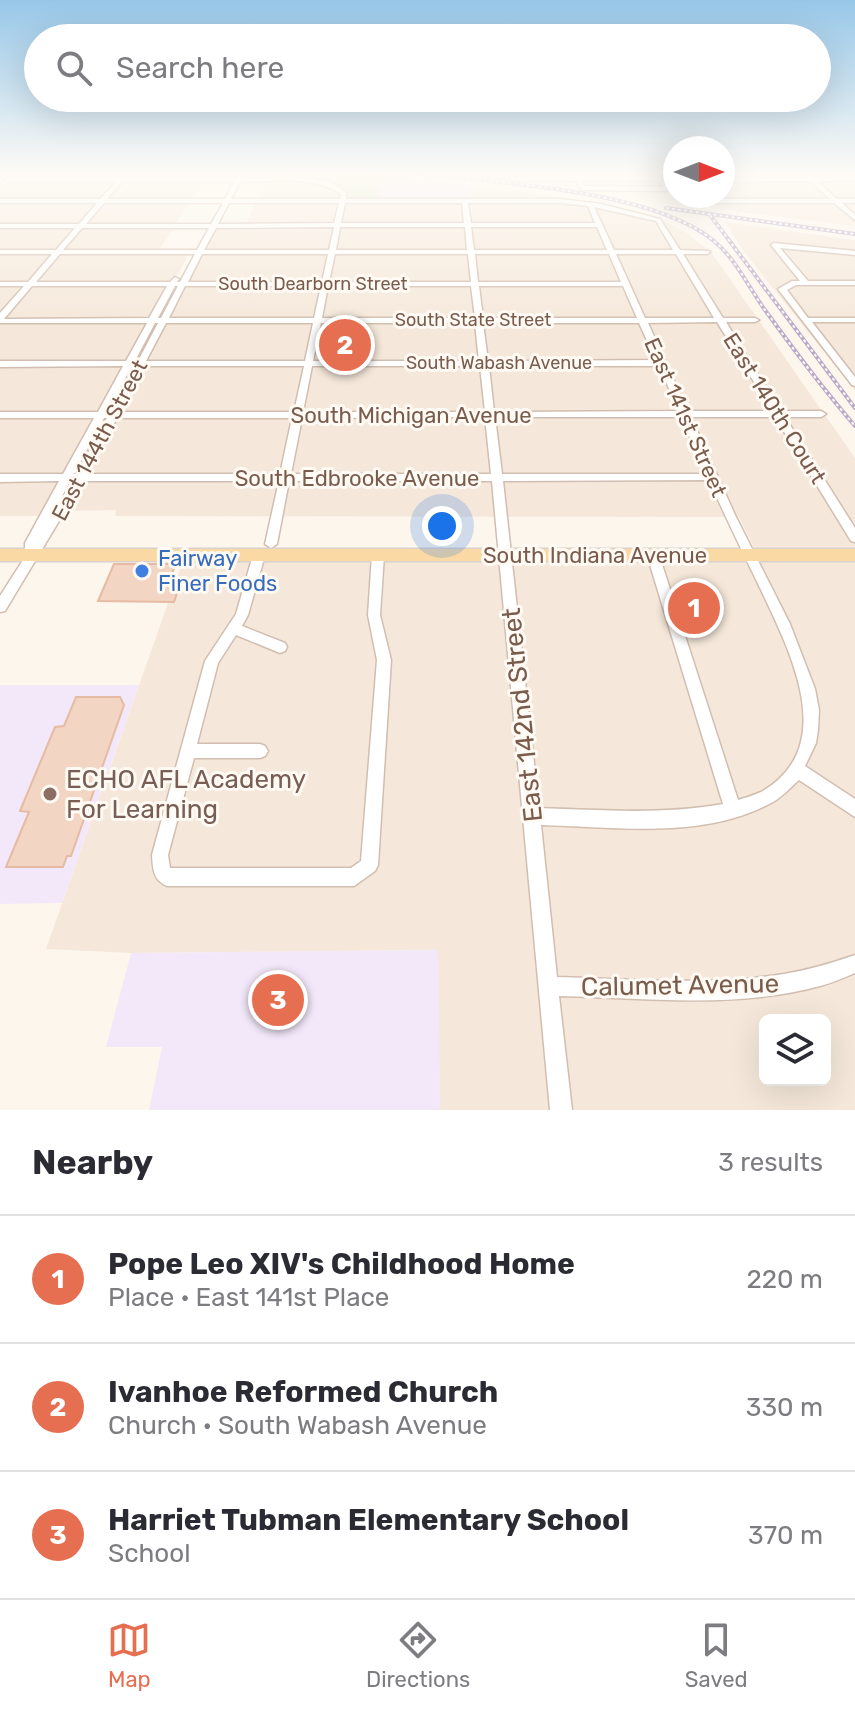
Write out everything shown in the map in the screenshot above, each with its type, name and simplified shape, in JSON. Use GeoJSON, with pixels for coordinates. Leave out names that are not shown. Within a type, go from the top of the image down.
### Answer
{"type":"FeatureCollection","features":[{"type":"Feature","properties":{"kind":"main road","name":"South Indiana Avenue"},"geometry":{"type":"LineString","coordinates":[[0,555],[265,550],[378,555],[855,555]]}},
{"type":"Feature","properties":{"kind":"street","name":"East 140th Court"},"geometry":{"type":"LineString","coordinates":[[660,224],[855,538]]}},
{"type":"Feature","properties":{"kind":"street"},"geometry":{"type":"LineString","coordinates":[[0,320],[81,225]]}},
{"type":"Feature","properties":{"kind":"street"},"geometry":{"type":"LineString","coordinates":[[158,321],[210,225]]}},
{"type":"Feature","properties":{"kind":"street"},"geometry":{"type":"LineString","coordinates":[[339,225],[285,478],[247,603],[212,661],[160,855],[162,872],[175,878],[354,877],[366,871],[371,857],[384,660],[374,615],[378,555]]}},
{"type":"Feature","properties":{"kind":"street","name":"East 142nd Street"},"geometry":{"type":"LineString","coordinates":[[468,225],[506,556],[561,1110]]}},
{"type":"Feature","properties":{"kind":"street"},"geometry":{"type":"LineString","coordinates":[[0,226],[599,225]]}},
{"type":"Feature","properties":{"kind":"street","name":"East 141st Street"},"geometry":{"type":"LineString","coordinates":[[599,225],[808,690],[811,730],[799,771]]}},
{"type":"Feature","properties":{"kind":"street"},"geometry":{"type":"LineString","coordinates":[[806,283],[774,247],[777,244],[855,253]]}},
{"type":"Feature","properties":{"kind":"street"},"geometry":{"type":"LineString","coordinates":[[0,252],[707,252]]}},
{"type":"Feature","properties":{"kind":"street"},"geometry":{"type":"LineString","coordinates":[[855,283],[783,286],[785,295],[855,383]]}},
{"type":"Feature","properties":{"kind":"street","name":"South Dearborn Street"},"geometry":{"type":"LineString","coordinates":[[0,284],[626,284]]}},
{"type":"Feature","properties":{"kind":"street","name":"South State Street"},"geometry":{"type":"LineString","coordinates":[[0,320],[755,320]]}},
{"type":"Feature","properties":{"kind":"street"},"geometry":{"type":"LineString","coordinates":[[806,320],[855,320]]}},
{"type":"Feature","properties":{"kind":"street","name":"East 144th Street"},"geometry":{"type":"LineString","coordinates":[[30,555],[31,543],[64,478],[128,364],[158,321]]}},
{"type":"Feature","properties":{"kind":"street","name":"East 144th Street"},"geometry":{"type":"LineString","coordinates":[[0,607],[80,478],[140,364],[158,321]]}},
{"type":"Feature","properties":{"kind":"street","name":"South Wabash Avenue"},"geometry":{"type":"LineString","coordinates":[[0,364],[662,363]]}},
{"type":"Feature","properties":{"kind":"street"},"geometry":{"type":"LineString","coordinates":[[840,363],[855,363]]}},
{"type":"Feature","properties":{"kind":"street","name":"South Michigan Avenue"},"geometry":{"type":"LineString","coordinates":[[0,415],[821,414]]}},
{"type":"Feature","properties":{"kind":"street","name":"South Edbrooke Avenue"},"geometry":{"type":"LineString","coordinates":[[0,478],[714,477]]}},
{"type":"Feature","properties":{"kind":"street"},"geometry":{"type":"LineString","coordinates":[[653,555],[733,811]]}},
{"type":"Feature","properties":{"kind":"street"},"geometry":{"type":"LineString","coordinates":[[233,628],[280,647]]}},
{"type":"Feature","properties":{"kind":"street"},"geometry":{"type":"LineString","coordinates":[[189,751],[260,751]]}},
{"type":"Feature","properties":{"kind":"street"},"geometry":{"type":"LineString","coordinates":[[532,816],[690,818],[733,811],[768,798],[799,771],[855,809]]}},
{"type":"Feature","properties":{"kind":"street","name":"Calumet Avenue"},"geometry":{"type":"LineString","coordinates":[[549,986],[753,988],[813,979],[855,964]]}},
{"type":"Feature","properties":{"kind":"shaded area"},"geometry":{"type":"Polygon","coordinates":[[[0,224],[176,224],[158,252],[190,252],[45,516],[0,516],[0,224]]]}},
{"type":"Feature","properties":{"kind":"shaded area"},"geometry":{"type":"Polygon","coordinates":[[[669,224],[684,231],[711,252],[855,458],[855,549],[755,550],[739,517],[115,516],[116,510],[69,511],[216,227],[669,224]]]}},
{"type":"Feature","properties":{"kind":"shaded area"},"geometry":{"type":"Polygon","coordinates":[[[726,224],[855,240],[855,390],[745,253],[726,224]]]}},
{"type":"Feature","properties":{"kind":"shaded area"},"geometry":{"type":"Polygon","coordinates":[[[855,554],[855,1110],[440,1110],[437,950],[131,953],[46,949],[185,555],[855,554]]]}},
{"type":"Feature","properties":{"kind":"shaded area","name":"ECHO AFL Academy For Learning"},"geometry":{"type":"Polygon","coordinates":[[[0,685],[139,685],[62,903],[0,904],[0,685]]]}},
{"type":"Feature","properties":{"kind":"shaded area"},"geometry":{"type":"Polygon","coordinates":[[[438,950],[440,1110],[149,1110],[162,1047],[106,1047],[131,953],[438,950]]]}},
{"type":"Feature","properties":{"kind":"building","name":"Fairway Finer Foods"},"geometry":{"type":"Polygon","coordinates":[[[114,564],[176,564],[169,581],[181,581],[174,602],[98,601],[114,564]]]}},
{"type":"Feature","properties":{"kind":"building","name":"ECHO AFL Academy For Learning"},"geometry":{"type":"Polygon","coordinates":[[[76,697],[120,697],[124,705],[71,856],[67,856],[63,867],[6,867],[29,812],[20,811],[55,727],[64,726],[76,697]]]}},
{"type":"Feature","properties":{"kind":"railway"},"geometry":{"type":"LineString","coordinates":[[687,224],[714,241],[729,256],[787,340],[855,426]]}},
{"type":"Feature","properties":{"kind":"railway"},"geometry":{"type":"LineString","coordinates":[[717,224],[855,408]]}},
{"type":"Feature","properties":{"kind":"railway"},"geometry":{"type":"LineString","coordinates":[[781,224],[855,234]]}},
{"type":"Feature","properties":{"kind":"place","name":"Ivanhoe Reformed Church"},"geometry":{"type":"Point","coordinates":[345,345]}},
{"type":"Feature","properties":{"kind":"place","name":"Fairway Finer Foods"},"geometry":{"type":"Point","coordinates":[142,571]}},
{"type":"Feature","properties":{"kind":"place","name":"Pope Leo XIV's Childhood Home"},"geometry":{"type":"Point","coordinates":[694,608]}},
{"type":"Feature","properties":{"kind":"place","name":"ECHO AFL Academy For Learning"},"geometry":{"type":"Point","coordinates":[50,794]}},
{"type":"Feature","properties":{"kind":"place","name":"Harriet Tubman Elementary School"},"geometry":{"type":"Point","coordinates":[278,1000]}}]}
